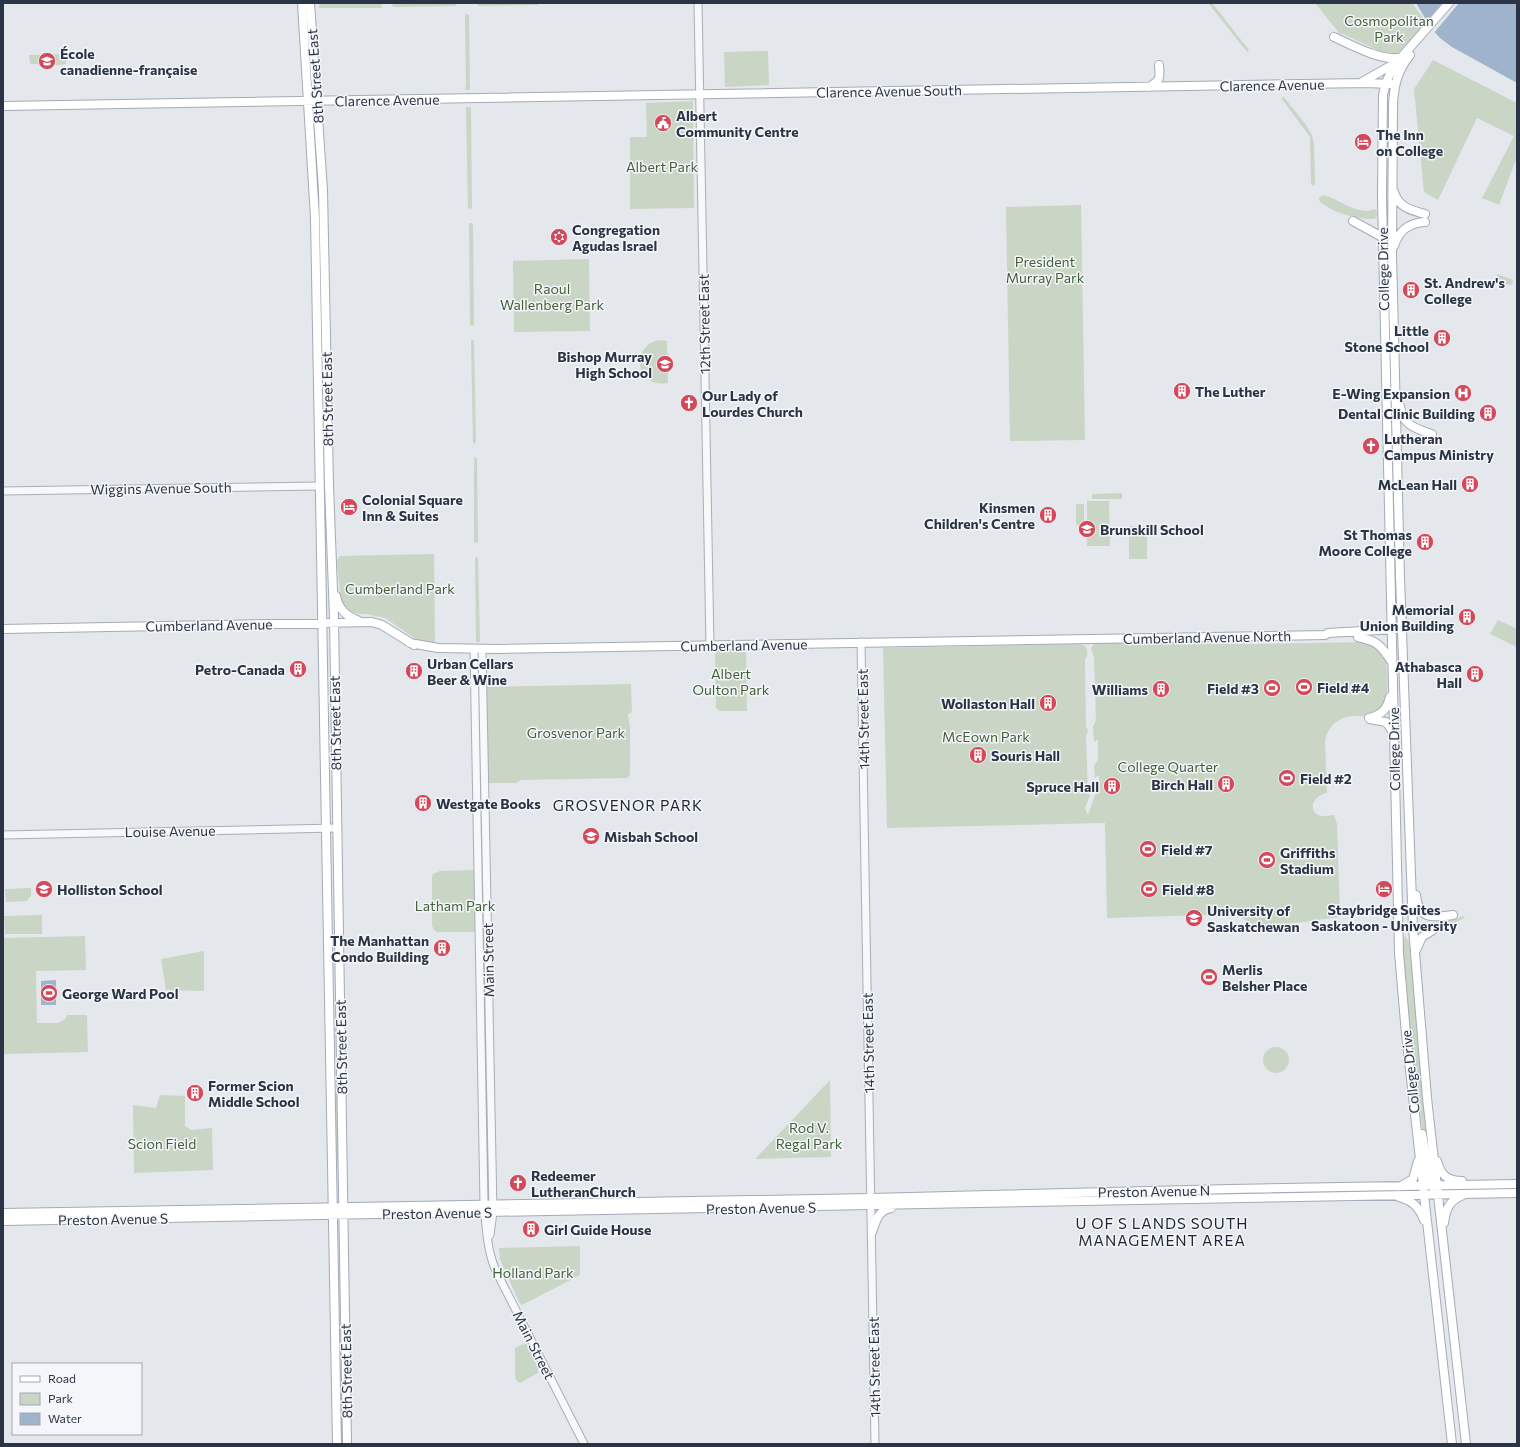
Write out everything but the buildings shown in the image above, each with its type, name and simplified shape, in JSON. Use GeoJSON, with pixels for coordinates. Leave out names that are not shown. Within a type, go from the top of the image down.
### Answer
{"type":"FeatureCollection","features":[{"type":"Feature","properties":{"kind":"main road","name":"8th Street East"},"geometry":{"type":"LineString","coordinates":[[302,3],[315,218],[325,746],[330,1133],[333,1210],[337,1444]]}},
{"type":"Feature","properties":{"kind":"main road","name":"8th Street East"},"geometry":{"type":"LineString","coordinates":[[310,3],[323,197],[329,486],[333,584],[347,1444]]}},
{"type":"Feature","properties":{"kind":"main road"},"geometry":{"type":"LineString","coordinates":[[1403,59],[1449,3]]}},
{"type":"Feature","properties":{"kind":"main road"},"geometry":{"type":"LineString","coordinates":[[1360,83],[1381,73],[1403,59],[1454,3]]}},
{"type":"Feature","properties":{"kind":"main road"},"geometry":{"type":"LineString","coordinates":[[1334,37],[1385,57],[1403,59]]}},
{"type":"Feature","properties":{"kind":"main road","name":"College Drive"},"geometry":{"type":"LineString","coordinates":[[1403,59],[1391,70],[1385,83],[1383,95],[1382,237],[1398,928],[1404,1014],[1419,1154],[1442,1233],[1466,1444]]}},
{"type":"Feature","properties":{"kind":"main road","name":"College Drive"},"geometry":{"type":"LineString","coordinates":[[1403,59],[1395,84],[1393,105],[1392,182],[1392,255],[1402,631],[1415,952],[1432,1148],[1428,1233],[1452,1444]]}},
{"type":"Feature","properties":{"kind":"main road"},"geometry":{"type":"LineString","coordinates":[[1149,87],[1157,83],[1159,78],[1159,65]]}},
{"type":"Feature","properties":{"kind":"main road","name":"Clarence Avenue"},"geometry":{"type":"LineString","coordinates":[[1079,88],[1360,83],[1395,84]]}},
{"type":"Feature","properties":{"kind":"main road","name":"Clarence Avenue South"},"geometry":{"type":"LineString","coordinates":[[700,94],[1079,88]]}},
{"type":"Feature","properties":{"kind":"main road","name":"Clarence Avenue"},"geometry":{"type":"LineString","coordinates":[[3,106],[700,94]]}},
{"type":"Feature","properties":{"kind":"main road"},"geometry":{"type":"LineString","coordinates":[[1392,182],[1395,195],[1400,205],[1425,218],[1402,230],[1396,241],[1392,255]]}},
{"type":"Feature","properties":{"kind":"main road"},"geometry":{"type":"LineString","coordinates":[[1353,221],[1382,237]]}},
{"type":"Feature","properties":{"kind":"main road"},"geometry":{"type":"LineString","coordinates":[[1396,386],[1401,414],[1405,420],[1411,426],[1432,434]]}},
{"type":"Feature","properties":{"kind":"main road"},"geometry":{"type":"LineString","coordinates":[[1390,538],[1400,572]]}},
{"type":"Feature","properties":{"kind":"main road"},"geometry":{"type":"LineString","coordinates":[[333,584],[337,602],[341,610],[349,617],[361,622]]}},
{"type":"Feature","properties":{"kind":"main road","name":"Cumberland Avenue"},"geometry":{"type":"LineString","coordinates":[[3,629],[372,622],[382,625],[410,643],[438,648],[478,649],[1014,640]]}},
{"type":"Feature","properties":{"kind":"main road"},"geometry":{"type":"LineString","coordinates":[[1392,632],[1402,631]]}},
{"type":"Feature","properties":{"kind":"main road","name":"Cumberland Avenue North"},"geometry":{"type":"LineString","coordinates":[[1014,640],[1325,635],[1328,633],[1392,632]]}},
{"type":"Feature","properties":{"kind":"main road","name":"Cumberland Avenue North"},"geometry":{"type":"LineString","coordinates":[[1325,635],[1328,637],[1358,637],[1392,632]]}},
{"type":"Feature","properties":{"kind":"main road"},"geometry":{"type":"LineString","coordinates":[[1358,637],[1374,641],[1381,646],[1392,662]]}},
{"type":"Feature","properties":{"kind":"main road"},"geometry":{"type":"LineString","coordinates":[[1393,693],[1385,710],[1378,715],[1369,718],[1386,722],[1394,733]]}},
{"type":"Feature","properties":{"kind":"main road"},"geometry":{"type":"LineString","coordinates":[[325,746],[332,756],[333,777],[336,787]]}},
{"type":"Feature","properties":{"kind":"main road"},"geometry":{"type":"LineString","coordinates":[[1411,870],[1416,885],[1417,902],[1420,910],[1432,917],[1453,915]]}},
{"type":"Feature","properties":{"kind":"main road"},"geometry":{"type":"LineString","coordinates":[[1415,952],[1420,940],[1433,930]]}},
{"type":"Feature","properties":{"kind":"main road"},"geometry":{"type":"LineString","coordinates":[[328,972],[334,973],[340,1006]]}},
{"type":"Feature","properties":{"kind":"main road"},"geometry":{"type":"LineString","coordinates":[[1404,1014],[1430,1190],[1446,1270]]}},
{"type":"Feature","properties":{"kind":"main road"},"geometry":{"type":"LineString","coordinates":[[1432,1148],[1441,1173],[1448,1179],[1517,1184]]}},
{"type":"Feature","properties":{"kind":"main road"},"geometry":{"type":"LineString","coordinates":[[1398,1187],[1413,1179],[1419,1154]]}},
{"type":"Feature","properties":{"kind":"main road"},"geometry":{"type":"LineString","coordinates":[[1430,1190],[1517,1184]]}},
{"type":"Feature","properties":{"kind":"main road","name":"Preston Avenue N"},"geometry":{"type":"LineString","coordinates":[[871,1202],[1231,1189],[1398,1187],[1430,1190]]}},
{"type":"Feature","properties":{"kind":"main road"},"geometry":{"type":"LineString","coordinates":[[1430,1190],[1464,1194],[1517,1193]]}},
{"type":"Feature","properties":{"kind":"main road","name":"Preston Avenue N"},"geometry":{"type":"LineString","coordinates":[[871,1202],[917,1205],[1392,1195],[1430,1190]]}},
{"type":"Feature","properties":{"kind":"main road"},"geometry":{"type":"LineString","coordinates":[[1442,1233],[1445,1214],[1450,1203],[1454,1198],[1464,1194]]}},
{"type":"Feature","properties":{"kind":"main road"},"geometry":{"type":"LineString","coordinates":[[1392,1195],[1408,1199],[1417,1207],[1422,1214],[1428,1233]]}},
{"type":"Feature","properties":{"kind":"main road","name":"Preston Avenue S"},"geometry":{"type":"LineString","coordinates":[[3,1213],[343,1211],[871,1202]]}},
{"type":"Feature","properties":{"kind":"main road"},"geometry":{"type":"LineString","coordinates":[[872,1232],[877,1216],[881,1212],[886,1209],[917,1205]]}},
{"type":"Feature","properties":{"kind":"main road","name":"Preston Avenue S"},"geometry":{"type":"LineString","coordinates":[[3,1221],[333,1210]]}},
{"type":"Feature","properties":{"kind":"street","name":"12th Street East"},"geometry":{"type":"LineString","coordinates":[[698,3],[710,645]]}},
{"type":"Feature","properties":{"kind":"street","name":"Wiggins Avenue South"},"geometry":{"type":"LineString","coordinates":[[3,491],[319,486]]}},
{"type":"Feature","properties":{"kind":"street","name":"14th Street East"},"geometry":{"type":"LineString","coordinates":[[861,642],[875,1444]]}},
{"type":"Feature","properties":{"kind":"street","name":"Main Street"},"geometry":{"type":"LineString","coordinates":[[478,649],[489,1245],[493,1265],[584,1444]]}},
{"type":"Feature","properties":{"kind":"street","name":"Louise Avenue"},"geometry":{"type":"LineString","coordinates":[[3,834],[337,828]]}},
{"type":"Feature","properties":{"kind":"green space"},"geometry":{"type":"Polygon","coordinates":[[[381,3],[381,8],[318,7],[320,4],[381,3]]]}},
{"type":"Feature","properties":{"kind":"green space"},"geometry":{"type":"Polygon","coordinates":[[[393,3],[456,3],[456,6],[394,7],[392,6],[393,3]]]}},
{"type":"Feature","properties":{"kind":"green space"},"geometry":{"type":"Polygon","coordinates":[[[477,3],[539,3],[538,5],[478,6],[477,3]]]}},
{"type":"Feature","properties":{"kind":"green space"},"geometry":{"type":"Polygon","coordinates":[[[1208,3],[1212,3],[1249,50],[1247,52],[1208,3]]]}},
{"type":"Feature","properties":{"kind":"green space","name":"Cosmopolitan Park"},"geometry":{"type":"Polygon","coordinates":[[[1315,3],[1412,3],[1426,22],[1403,49],[1393,56],[1340,34],[1315,3]]]}},
{"type":"Feature","properties":{"kind":"green space"},"geometry":{"type":"Polygon","coordinates":[[[465,14],[469,15],[470,90],[465,90],[465,14]]]}},
{"type":"Feature","properties":{"kind":"green space"},"geometry":{"type":"Polygon","coordinates":[[[768,51],[769,85],[725,87],[724,52],[768,51]]]}},
{"type":"Feature","properties":{"kind":"green space"},"geometry":{"type":"Polygon","coordinates":[[[66,54],[66,64],[48,66],[46,64],[30,64],[29,55],[66,54]]]}},
{"type":"Feature","properties":{"kind":"green space"},"geometry":{"type":"Polygon","coordinates":[[[1433,60],[1517,103],[1517,157],[1499,205],[1482,198],[1514,136],[1477,118],[1438,200],[1424,192],[1414,89],[1433,60]]]}},
{"type":"Feature","properties":{"kind":"green space"},"geometry":{"type":"Polygon","coordinates":[[[1283,96],[1312,135],[1314,144],[1314,186],[1311,184],[1310,137],[1282,99],[1283,96]]]}},
{"type":"Feature","properties":{"kind":"green space","name":"Albert Park"},"geometry":{"type":"Polygon","coordinates":[[[693,101],[694,208],[630,209],[630,137],[647,137],[646,103],[693,101]]]}},
{"type":"Feature","properties":{"kind":"green space"},"geometry":{"type":"Polygon","coordinates":[[[466,107],[471,107],[472,209],[468,208],[466,107]]]}},
{"type":"Feature","properties":{"kind":"green space"},"geometry":{"type":"Polygon","coordinates":[[[1323,195],[1362,211],[1374,209],[1377,211],[1377,216],[1375,219],[1368,219],[1339,213],[1320,202],[1319,198],[1323,195]]]}},
{"type":"Feature","properties":{"kind":"green space","name":"President Murray Park"},"geometry":{"type":"Polygon","coordinates":[[[1081,205],[1085,440],[1010,441],[1006,207],[1081,205]]]}},
{"type":"Feature","properties":{"kind":"green space"},"geometry":{"type":"Polygon","coordinates":[[[470,223],[473,225],[474,326],[470,325],[470,223]]]}},
{"type":"Feature","properties":{"kind":"green space","name":"Raoul Wallenberg Park"},"geometry":{"type":"Polygon","coordinates":[[[589,259],[590,331],[514,332],[513,261],[589,259]]]}},
{"type":"Feature","properties":{"kind":"green space"},"geometry":{"type":"Polygon","coordinates":[[[1497,274],[1513,280],[1512,285],[1499,284],[1497,274]]]}},
{"type":"Feature","properties":{"kind":"green space"},"geometry":{"type":"Polygon","coordinates":[[[474,340],[476,442],[474,444],[471,341],[474,340]]]}},
{"type":"Feature","properties":{"kind":"green space"},"geometry":{"type":"Polygon","coordinates":[[[658,340],[667,341],[668,383],[658,383],[650,380],[640,367],[640,359],[643,351],[649,344],[658,340]]]}},
{"type":"Feature","properties":{"kind":"green space"},"geometry":{"type":"Polygon","coordinates":[[[474,457],[477,459],[478,542],[476,543],[474,542],[474,457]]]}},
{"type":"Feature","properties":{"kind":"green space"},"geometry":{"type":"Polygon","coordinates":[[[1122,493],[1122,499],[1092,499],[1092,494],[1122,493]]]}},
{"type":"Feature","properties":{"kind":"green space"},"geometry":{"type":"Polygon","coordinates":[[[1087,501],[1109,501],[1110,546],[1087,546],[1087,501]]]}},
{"type":"Feature","properties":{"kind":"green space"},"geometry":{"type":"Polygon","coordinates":[[[1076,504],[1084,504],[1084,524],[1076,525],[1076,504]]]}},
{"type":"Feature","properties":{"kind":"green space"},"geometry":{"type":"Polygon","coordinates":[[[1129,526],[1147,526],[1147,559],[1129,559],[1129,526]]]}},
{"type":"Feature","properties":{"kind":"green space","name":"Cumberland Park"},"geometry":{"type":"Polygon","coordinates":[[[434,554],[435,644],[417,640],[385,618],[349,612],[343,604],[340,594],[337,560],[340,556],[434,554]]]}},
{"type":"Feature","properties":{"kind":"green space"},"geometry":{"type":"Polygon","coordinates":[[[475,557],[478,558],[480,642],[476,642],[475,557]]]}},
{"type":"Feature","properties":{"kind":"green space"},"geometry":{"type":"Polygon","coordinates":[[[1498,620],[1517,629],[1517,647],[1490,634],[1498,620]]]}},
{"type":"Feature","properties":{"kind":"green space"},"geometry":{"type":"Polygon","coordinates":[[[1367,642],[1375,645],[1384,657],[1387,674],[1387,699],[1385,705],[1378,711],[1365,716],[1343,718],[1331,727],[1325,742],[1327,793],[1317,798],[1313,806],[1313,810],[1319,815],[1334,815],[1337,824],[1340,917],[1258,928],[1236,914],[1107,918],[1105,823],[887,828],[883,648],[1080,644],[1085,646],[1087,649],[1087,657],[1085,660],[1086,727],[1088,730],[1086,738],[1088,792],[1090,795],[1085,808],[1088,815],[1095,795],[1099,791],[1099,775],[1095,778],[1094,765],[1098,760],[1098,739],[1094,742],[1093,727],[1096,720],[1094,657],[1091,649],[1093,645],[1098,643],[1253,644],[1367,642]]]}},
{"type":"Feature","properties":{"kind":"green space","name":"Albert Oulton Park"},"geometry":{"type":"Polygon","coordinates":[[[717,651],[746,651],[747,711],[720,711],[716,708],[715,654],[717,651]]]}},
{"type":"Feature","properties":{"kind":"green space"},"geometry":{"type":"Polygon","coordinates":[[[477,656],[480,656],[483,818],[480,818],[477,656]]]}},
{"type":"Feature","properties":{"kind":"green space","name":"Grosvenor Park"},"geometry":{"type":"Polygon","coordinates":[[[631,684],[632,712],[628,714],[630,727],[630,774],[628,778],[521,780],[516,783],[488,783],[486,687],[631,684]]]}},
{"type":"Feature","properties":{"kind":"green space"},"geometry":{"type":"Polygon","coordinates":[[[480,831],[482,831],[485,971],[482,970],[480,831]]]}},
{"type":"Feature","properties":{"kind":"green space","name":"Latham Park"},"geometry":{"type":"Polygon","coordinates":[[[477,870],[479,932],[437,932],[434,930],[432,926],[433,874],[440,871],[477,870]]]}},
{"type":"Feature","properties":{"kind":"green space"},"geometry":{"type":"Polygon","coordinates":[[[31,888],[31,895],[27,901],[6,902],[5,889],[31,888]]]}},
{"type":"Feature","properties":{"kind":"green space"},"geometry":{"type":"Polygon","coordinates":[[[42,915],[42,934],[5,934],[4,916],[42,915]]]}},
{"type":"Feature","properties":{"kind":"green space"},"geometry":{"type":"Polygon","coordinates":[[[1465,916],[1460,920],[1442,927],[1430,929],[1419,928],[1422,925],[1465,916]]]}},
{"type":"Feature","properties":{"kind":"green space"},"geometry":{"type":"Polygon","coordinates":[[[85,936],[86,970],[36,971],[37,1023],[58,1023],[65,1019],[67,1015],[87,1015],[88,1052],[3,1054],[3,938],[85,936]]]}},
{"type":"Feature","properties":{"kind":"green space"},"geometry":{"type":"Polygon","coordinates":[[[1405,936],[1409,942],[1432,1164],[1429,1175],[1410,1041],[1402,943],[1405,936]]]}},
{"type":"Feature","properties":{"kind":"green space"},"geometry":{"type":"Polygon","coordinates":[[[204,951],[204,991],[166,990],[161,959],[204,951]]]}},
{"type":"Feature","properties":{"kind":"green space"},"geometry":{"type":"Polygon","coordinates":[[[483,983],[485,983],[487,1122],[486,1122],[483,983]]]}},
{"type":"Feature","properties":{"kind":"green space"},"geometry":{"type":"Polygon","coordinates":[[[1276,1047],[1285,1051],[1289,1060],[1285,1069],[1276,1073],[1267,1069],[1263,1060],[1267,1051],[1276,1047]]]}},
{"type":"Feature","properties":{"kind":"green space","name":"Rod V. Regal Park"},"geometry":{"type":"Polygon","coordinates":[[[830,1080],[831,1157],[755,1159],[830,1080]]]}},
{"type":"Feature","properties":{"kind":"green space"},"geometry":{"type":"Polygon","coordinates":[[[335,1090],[338,1106],[339,1167],[335,1148],[335,1090]]]}},
{"type":"Feature","properties":{"kind":"green space","name":"Scion Field"},"geometry":{"type":"Polygon","coordinates":[[[160,1095],[185,1096],[185,1126],[191,1130],[212,1128],[213,1170],[134,1173],[133,1105],[156,1108],[160,1095]]]}},
{"type":"Feature","properties":{"kind":"green space"},"geometry":{"type":"Polygon","coordinates":[[[486,1136],[489,1136],[489,1198],[487,1199],[486,1136]]]}},
{"type":"Feature","properties":{"kind":"green space","name":"Holland Park"},"geometry":{"type":"Polygon","coordinates":[[[580,1246],[580,1275],[522,1305],[519,1302],[500,1259],[499,1248],[580,1246]]]}},
{"type":"Feature","properties":{"kind":"green space"},"geometry":{"type":"Polygon","coordinates":[[[526,1343],[538,1368],[538,1373],[520,1383],[515,1378],[515,1348],[526,1343]]]}},
{"type":"Feature","properties":{"kind":"water"},"geometry":{"type":"Polygon","coordinates":[[[1416,3],[1517,3],[1517,83],[1452,47],[1440,38],[1431,28],[1416,3]]]}},
{"type":"Feature","properties":{"kind":"water","name":"George Ward Pool"},"geometry":{"type":"Polygon","coordinates":[[[56,980],[56,1005],[41,1005],[41,981],[56,980]]]}},
{"type":"Feature","properties":{"kind":"pier"},"geometry":{"type":"Polygon","coordinates":[[[1442,3],[1459,3],[1433,34],[1425,23],[1442,3]]]}},
{"type":"Feature","properties":{"kind":"place","name":"École canadienne-française"},"geometry":{"type":"Point","coordinates":[47,61]}},
{"type":"Feature","properties":{"kind":"place","name":"Albert Community Centre"},"geometry":{"type":"Point","coordinates":[663,123]}},
{"type":"Feature","properties":{"kind":"place","name":"The Inn on College"},"geometry":{"type":"Point","coordinates":[1363,142]}},
{"type":"Feature","properties":{"kind":"place","name":"Congregation Agudas Israel"},"geometry":{"type":"Point","coordinates":[559,237]}},
{"type":"Feature","properties":{"kind":"place","name":"St. Andrew's College"},"geometry":{"type":"Point","coordinates":[1411,290]}},
{"type":"Feature","properties":{"kind":"place","name":"Little Stone School"},"geometry":{"type":"Point","coordinates":[1442,338]}},
{"type":"Feature","properties":{"kind":"place","name":"Bishop Murray High School"},"geometry":{"type":"Point","coordinates":[665,364]}},
{"type":"Feature","properties":{"kind":"place","name":"The Luther"},"geometry":{"type":"Point","coordinates":[1182,391]}},
{"type":"Feature","properties":{"kind":"place","name":"E-Wing Expansion"},"geometry":{"type":"Point","coordinates":[1463,393]}},
{"type":"Feature","properties":{"kind":"place","name":"Our Lady of Lourdes Church"},"geometry":{"type":"Point","coordinates":[689,403]}},
{"type":"Feature","properties":{"kind":"place","name":"Dental Clinic Building"},"geometry":{"type":"Point","coordinates":[1488,413]}},
{"type":"Feature","properties":{"kind":"place","name":"Lutheran Campus Ministry"},"geometry":{"type":"Point","coordinates":[1371,446]}},
{"type":"Feature","properties":{"kind":"place","name":"McLean Hall"},"geometry":{"type":"Point","coordinates":[1470,484]}},
{"type":"Feature","properties":{"kind":"place","name":"Colonial Square Inn & Suites"},"geometry":{"type":"Point","coordinates":[349,507]}},
{"type":"Feature","properties":{"kind":"place","name":"Kinsmen Children's Centre"},"geometry":{"type":"Point","coordinates":[1048,515]}},
{"type":"Feature","properties":{"kind":"place","name":"Brunskill School"},"geometry":{"type":"Point","coordinates":[1087,529]}},
{"type":"Feature","properties":{"kind":"place","name":"St Thomas Moore College"},"geometry":{"type":"Point","coordinates":[1425,542]}},
{"type":"Feature","properties":{"kind":"place","name":"Memorial Union Building"},"geometry":{"type":"Point","coordinates":[1467,617]}},
{"type":"Feature","properties":{"kind":"place","name":"Petro-Canada"},"geometry":{"type":"Point","coordinates":[298,669]}},
{"type":"Feature","properties":{"kind":"place","name":"Urban Cellars Beer & Wine"},"geometry":{"type":"Point","coordinates":[414,671]}},
{"type":"Feature","properties":{"kind":"place","name":"Athabasca Hall"},"geometry":{"type":"Point","coordinates":[1475,674]}},
{"type":"Feature","properties":{"kind":"place","name":"Field #4"},"geometry":{"type":"Point","coordinates":[1304,687]}},
{"type":"Feature","properties":{"kind":"place","name":"Field #3"},"geometry":{"type":"Point","coordinates":[1272,688]}},
{"type":"Feature","properties":{"kind":"place","name":"Williams"},"geometry":{"type":"Point","coordinates":[1161,689]}},
{"type":"Feature","properties":{"kind":"place","name":"Wollaston Hall"},"geometry":{"type":"Point","coordinates":[1048,703]}},
{"type":"Feature","properties":{"kind":"place","name":"Souris Hall"},"geometry":{"type":"Point","coordinates":[978,755]}},
{"type":"Feature","properties":{"kind":"place","name":"Field #2"},"geometry":{"type":"Point","coordinates":[1287,778]}},
{"type":"Feature","properties":{"kind":"place","name":"Birch Hall"},"geometry":{"type":"Point","coordinates":[1226,784]}},
{"type":"Feature","properties":{"kind":"place","name":"Spruce Hall"},"geometry":{"type":"Point","coordinates":[1112,786]}},
{"type":"Feature","properties":{"kind":"place","name":"Westgate Books"},"geometry":{"type":"Point","coordinates":[423,803]}},
{"type":"Feature","properties":{"kind":"place","name":"Misbah School"},"geometry":{"type":"Point","coordinates":[591,836]}},
{"type":"Feature","properties":{"kind":"place","name":"Field #7"},"geometry":{"type":"Point","coordinates":[1148,849]}},
{"type":"Feature","properties":{"kind":"place","name":"Griffiths Stadium"},"geometry":{"type":"Point","coordinates":[1267,860]}},
{"type":"Feature","properties":{"kind":"place","name":"Holliston School"},"geometry":{"type":"Point","coordinates":[44,889]}},
{"type":"Feature","properties":{"kind":"place","name":"Field #8"},"geometry":{"type":"Point","coordinates":[1149,889]}},
{"type":"Feature","properties":{"kind":"place","name":"Staybridge Suites Saskatoon - University"},"geometry":{"type":"Point","coordinates":[1384,889]}},
{"type":"Feature","properties":{"kind":"place","name":"University of Saskatchewan"},"geometry":{"type":"Point","coordinates":[1194,918]}},
{"type":"Feature","properties":{"kind":"place","name":"The Manhattan Condo Building"},"geometry":{"type":"Point","coordinates":[442,948]}},
{"type":"Feature","properties":{"kind":"place","name":"Merlis Belsher Place"},"geometry":{"type":"Point","coordinates":[1209,977]}},
{"type":"Feature","properties":{"kind":"place","name":"George Ward Pool"},"geometry":{"type":"Point","coordinates":[49,993]}},
{"type":"Feature","properties":{"kind":"place","name":"Former Scion Middle School"},"geometry":{"type":"Point","coordinates":[195,1093]}},
{"type":"Feature","properties":{"kind":"place","name":"Redeemer LutheranChurch"},"geometry":{"type":"Point","coordinates":[518,1183]}},
{"type":"Feature","properties":{"kind":"place","name":"Girl Guide House"},"geometry":{"type":"Point","coordinates":[531,1229]}},
{"type":"Feature","properties":{"kind":"district","name":"GROSVENOR PARK"},"geometry":{"type":"Point","coordinates":[628,805]}},
{"type":"Feature","properties":{"kind":"district","name":"U OF S LANDS SOUTH MANAGEMENT AREA"},"geometry":{"type":"Point","coordinates":[1162,1232]}},
{"type":"Feature","properties":{"kind":"park label","name":"McEown Park"},"geometry":{"type":"Point","coordinates":[986,736]}},
{"type":"Feature","properties":{"kind":"park label","name":"College Quarter"},"geometry":{"type":"Point","coordinates":[1168,766]}}]}
